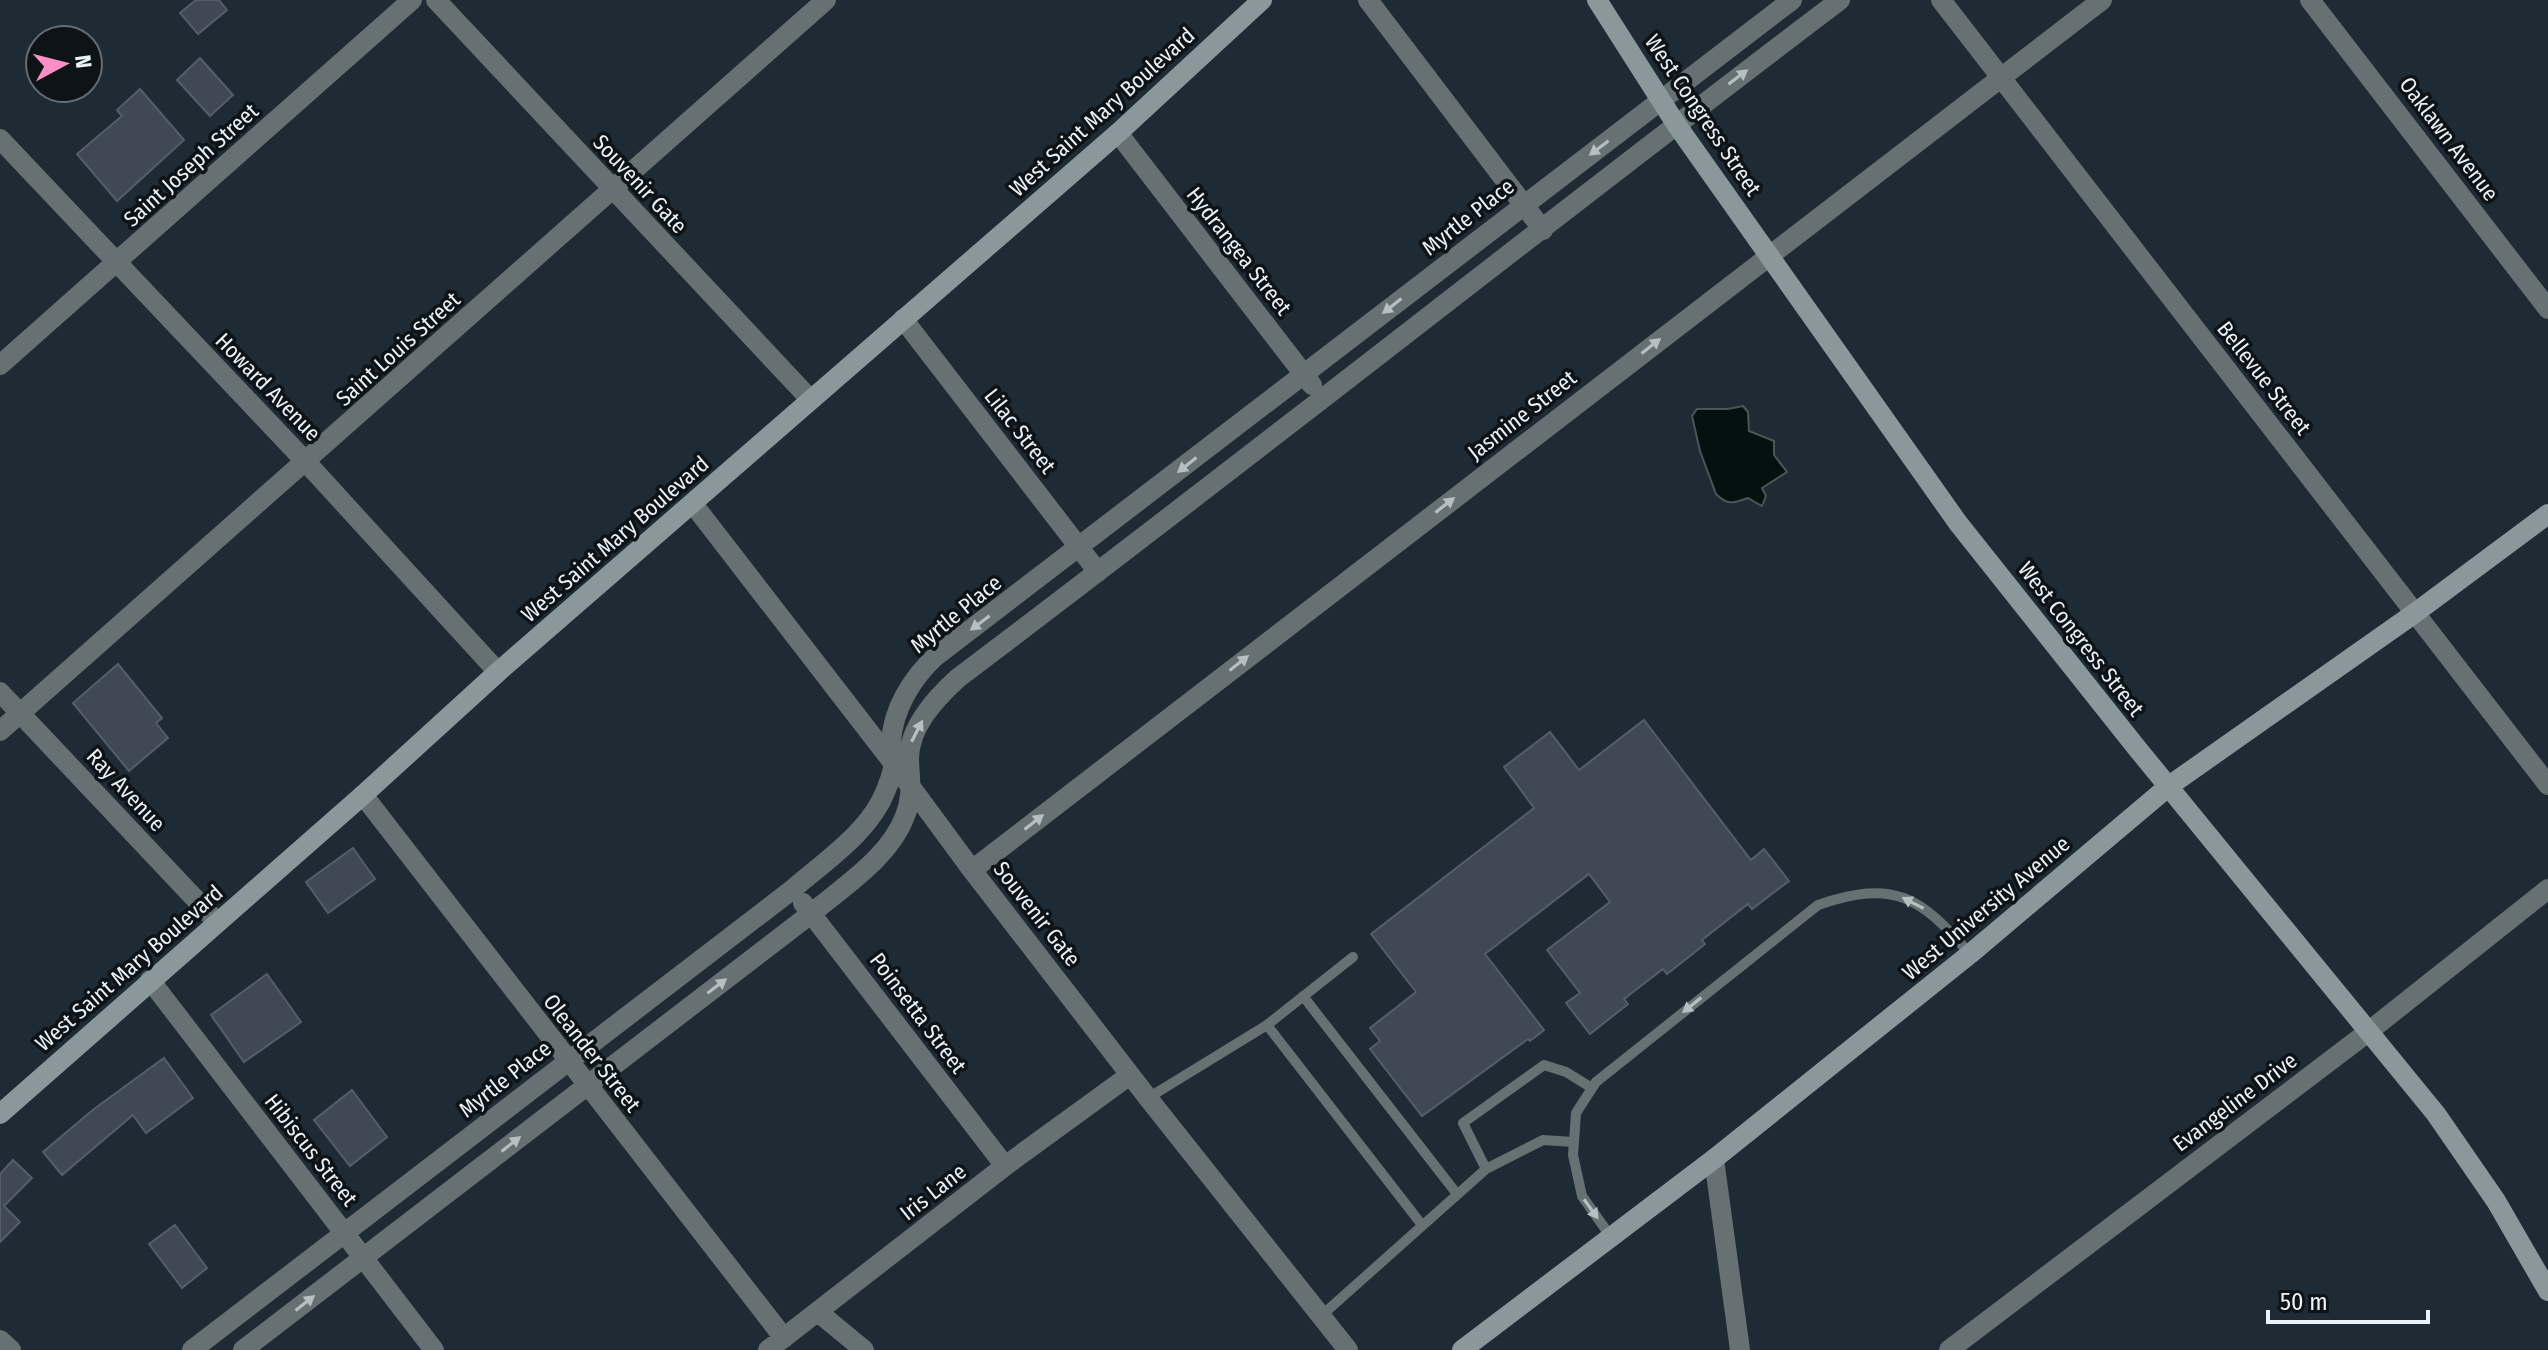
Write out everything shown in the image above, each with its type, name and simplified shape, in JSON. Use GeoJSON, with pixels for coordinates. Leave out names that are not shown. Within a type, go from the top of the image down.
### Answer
{"type":"FeatureCollection","features":[{"type":"Feature","properties":{"kind":"main road","name":"West Saint Mary Boulevard"},"geometry":{"type":"LineString","coordinates":[[0,1114],[498,672],[1118,133],[1262,0]]}},
{"type":"Feature","properties":{"kind":"main road","name":"West Congress Street"},"geometry":{"type":"LineString","coordinates":[[1597,0],[1676,124],[1958,523],[2402,1071],[2461,1149],[2518,1236],[2548,1291]]}},
{"type":"Feature","properties":{"kind":"main road","name":"West University Avenue"},"geometry":{"type":"LineString","coordinates":[[1462,1350],[1714,1159],[1970,954],[2169,786],[2415,613],[2548,514]]}},
{"type":"Feature","properties":{"kind":"street","name":"Saint Joseph Street"},"geometry":{"type":"LineString","coordinates":[[0,365],[412,0]]}},
{"type":"Feature","properties":{"kind":"street","name":"Souvenir Gate"},"geometry":{"type":"LineString","coordinates":[[436,0],[810,399]]}},
{"type":"Feature","properties":{"kind":"street","name":"Saint Louis Street"},"geometry":{"type":"LineString","coordinates":[[0,731],[826,0]]}},
{"type":"Feature","properties":{"kind":"street"},"geometry":{"type":"LineString","coordinates":[[1368,0],[1543,230]]}},
{"type":"Feature","properties":{"kind":"street","name":"Myrtle Place"},"geometry":{"type":"LineString","coordinates":[[192,1350],[793,889],[865,824],[885,793],[894,764],[891,751],[894,722],[902,700],[923,669],[1523,204],[1792,0]]}},
{"type":"Feature","properties":{"kind":"street"},"geometry":{"type":"LineString","coordinates":[[243,1350],[812,913],[886,848],[905,818],[912,789],[909,759],[916,727],[958,678],[1840,0]]}},
{"type":"Feature","properties":{"kind":"street","name":"Bellevue Street"},"geometry":{"type":"LineString","coordinates":[[1941,0],[2548,785]]}},
{"type":"Feature","properties":{"kind":"street","name":"Jasmine Street"},"geometry":{"type":"LineString","coordinates":[[972,870],[2102,0]]}},
{"type":"Feature","properties":{"kind":"street","name":"Oaklawn Avenue"},"geometry":{"type":"LineString","coordinates":[[2310,0],[2548,309]]}},
{"type":"Feature","properties":{"kind":"street","name":"Hydrangea Street"},"geometry":{"type":"LineString","coordinates":[[1118,133],[1322,398]]}},
{"type":"Feature","properties":{"kind":"street","name":"Howard Avenue"},"geometry":{"type":"LineString","coordinates":[[0,139],[306,462],[498,672]]}},
{"type":"Feature","properties":{"kind":"street","name":"Lilac Street"},"geometry":{"type":"LineString","coordinates":[[903,319],[1098,572]]}},
{"type":"Feature","properties":{"kind":"street","name":"Souvenir Gate"},"geometry":{"type":"LineString","coordinates":[[693,504],[1130,1075],[1348,1350]]}},
{"type":"Feature","properties":{"kind":"street","name":"Ray Avenue"},"geometry":{"type":"LineString","coordinates":[[0,692],[217,922]]}},
{"type":"Feature","properties":{"kind":"street","name":"Oleander Street"},"geometry":{"type":"LineString","coordinates":[[363,795],[586,1086],[776,1344]]}},
{"type":"Feature","properties":{"kind":"street","name":"Poinsetta Street"},"geometry":{"type":"LineString","coordinates":[[793,889],[1005,1166]]}},
{"type":"Feature","properties":{"kind":"street","name":"Evangeline Drive"},"geometry":{"type":"LineString","coordinates":[[1949,1350],[2368,1032],[2548,889]]}},
{"type":"Feature","properties":{"kind":"street","name":"Hibiscus Street"},"geometry":{"type":"LineString","coordinates":[[150,980],[434,1350]]}},
{"type":"Feature","properties":{"kind":"street","name":"Iris Lane"},"geometry":{"type":"LineString","coordinates":[[776,1344],[1005,1166],[1130,1075]]}},
{"type":"Feature","properties":{"kind":"street"},"geometry":{"type":"LineString","coordinates":[[1714,1159],[1740,1350]]}},
{"type":"Feature","properties":{"kind":"street"},"geometry":{"type":"LineString","coordinates":[[818,1312],[864,1350]]}},
{"type":"Feature","properties":{"kind":"street"},"geometry":{"type":"LineString","coordinates":[[0,1340],[11,1350]]}},
{"type":"Feature","properties":{"kind":"lane"},"geometry":{"type":"LineString","coordinates":[[1611,1237],[1582,1196],[1573,1155],[1576,1113],[1596,1082],[1818,905],[1849,894],[1879,891],[1907,899],[1939,918],[1970,954]]}},
{"type":"Feature","properties":{"kind":"lane"},"geometry":{"type":"LineString","coordinates":[[1148,1098],[1267,1025],[1353,957]]}},
{"type":"Feature","properties":{"kind":"lane"},"geometry":{"type":"LineString","coordinates":[[1303,996],[1457,1194]]}},
{"type":"Feature","properties":{"kind":"lane"},"geometry":{"type":"LineString","coordinates":[[1267,1025],[1422,1225]]}},
{"type":"Feature","properties":{"kind":"lane"},"geometry":{"type":"LineString","coordinates":[[1486,1169],[1463,1123],[1544,1065],[1566,1072],[1592,1088]]}},
{"type":"Feature","properties":{"kind":"lane"},"geometry":{"type":"LineString","coordinates":[[1321,1316],[1486,1169],[1543,1140],[1573,1142]]}},
{"type":"Feature","properties":{"kind":"shaded area"},"geometry":{"type":"Polygon","coordinates":[[[1743,406],[1748,412],[1749,431],[1774,441],[1774,455],[1787,472],[1762,488],[1766,496],[1762,506],[1748,498],[1728,502],[1716,494],[1700,451],[1692,416],[1697,409],[1743,406]]]}},
{"type":"Feature","properties":{"kind":"building"},"geometry":{"type":"Polygon","coordinates":[[[196,0],[219,0],[227,10],[198,34],[180,13],[196,0]]]}},
{"type":"Feature","properties":{"kind":"building"},"geometry":{"type":"Polygon","coordinates":[[[200,58],[233,95],[210,116],[177,80],[200,58]]]}},
{"type":"Feature","properties":{"kind":"building"},"geometry":{"type":"Polygon","coordinates":[[[140,89],[184,140],[117,201],[77,154],[122,116],[117,110],[140,89]]]}},
{"type":"Feature","properties":{"kind":"building"},"geometry":{"type":"Polygon","coordinates":[[[118,664],[162,718],[156,723],[168,738],[129,771],[73,703],[118,664]]]}},
{"type":"Feature","properties":{"kind":"building"},"geometry":{"type":"Polygon","coordinates":[[[1644,720],[1751,860],[1764,849],[1789,881],[1752,909],[1748,904],[1702,940],[1705,944],[1667,974],[1663,969],[1624,999],[1628,1004],[1590,1034],[1566,1003],[1580,993],[1547,950],[1610,902],[1589,874],[1485,954],[1544,1030],[1422,1116],[1370,1049],[1380,1041],[1370,1028],[1416,992],[1371,934],[1534,808],[1504,767],[1550,732],[1579,770],[1644,720]]]}},
{"type":"Feature","properties":{"kind":"building"},"geometry":{"type":"Polygon","coordinates":[[[353,848],[375,879],[328,913],[306,882],[353,848]]]}},
{"type":"Feature","properties":{"kind":"building"},"geometry":{"type":"Polygon","coordinates":[[[267,974],[301,1022],[244,1062],[211,1015],[267,974]]]}},
{"type":"Feature","properties":{"kind":"building"},"geometry":{"type":"Polygon","coordinates":[[[164,1058],[193,1098],[146,1133],[133,1115],[62,1175],[43,1152],[94,1109],[164,1058]]]}},
{"type":"Feature","properties":{"kind":"building"},"geometry":{"type":"Polygon","coordinates":[[[352,1090],[387,1137],[350,1166],[314,1120],[352,1090]]]}},
{"type":"Feature","properties":{"kind":"building"},"geometry":{"type":"Polygon","coordinates":[[[13,1160],[32,1178],[4,1206],[20,1222],[0,1242],[0,1174],[13,1160]]]}},
{"type":"Feature","properties":{"kind":"building"},"geometry":{"type":"Polygon","coordinates":[[[175,1225],[207,1268],[182,1288],[149,1244],[175,1225]]]}}]}
